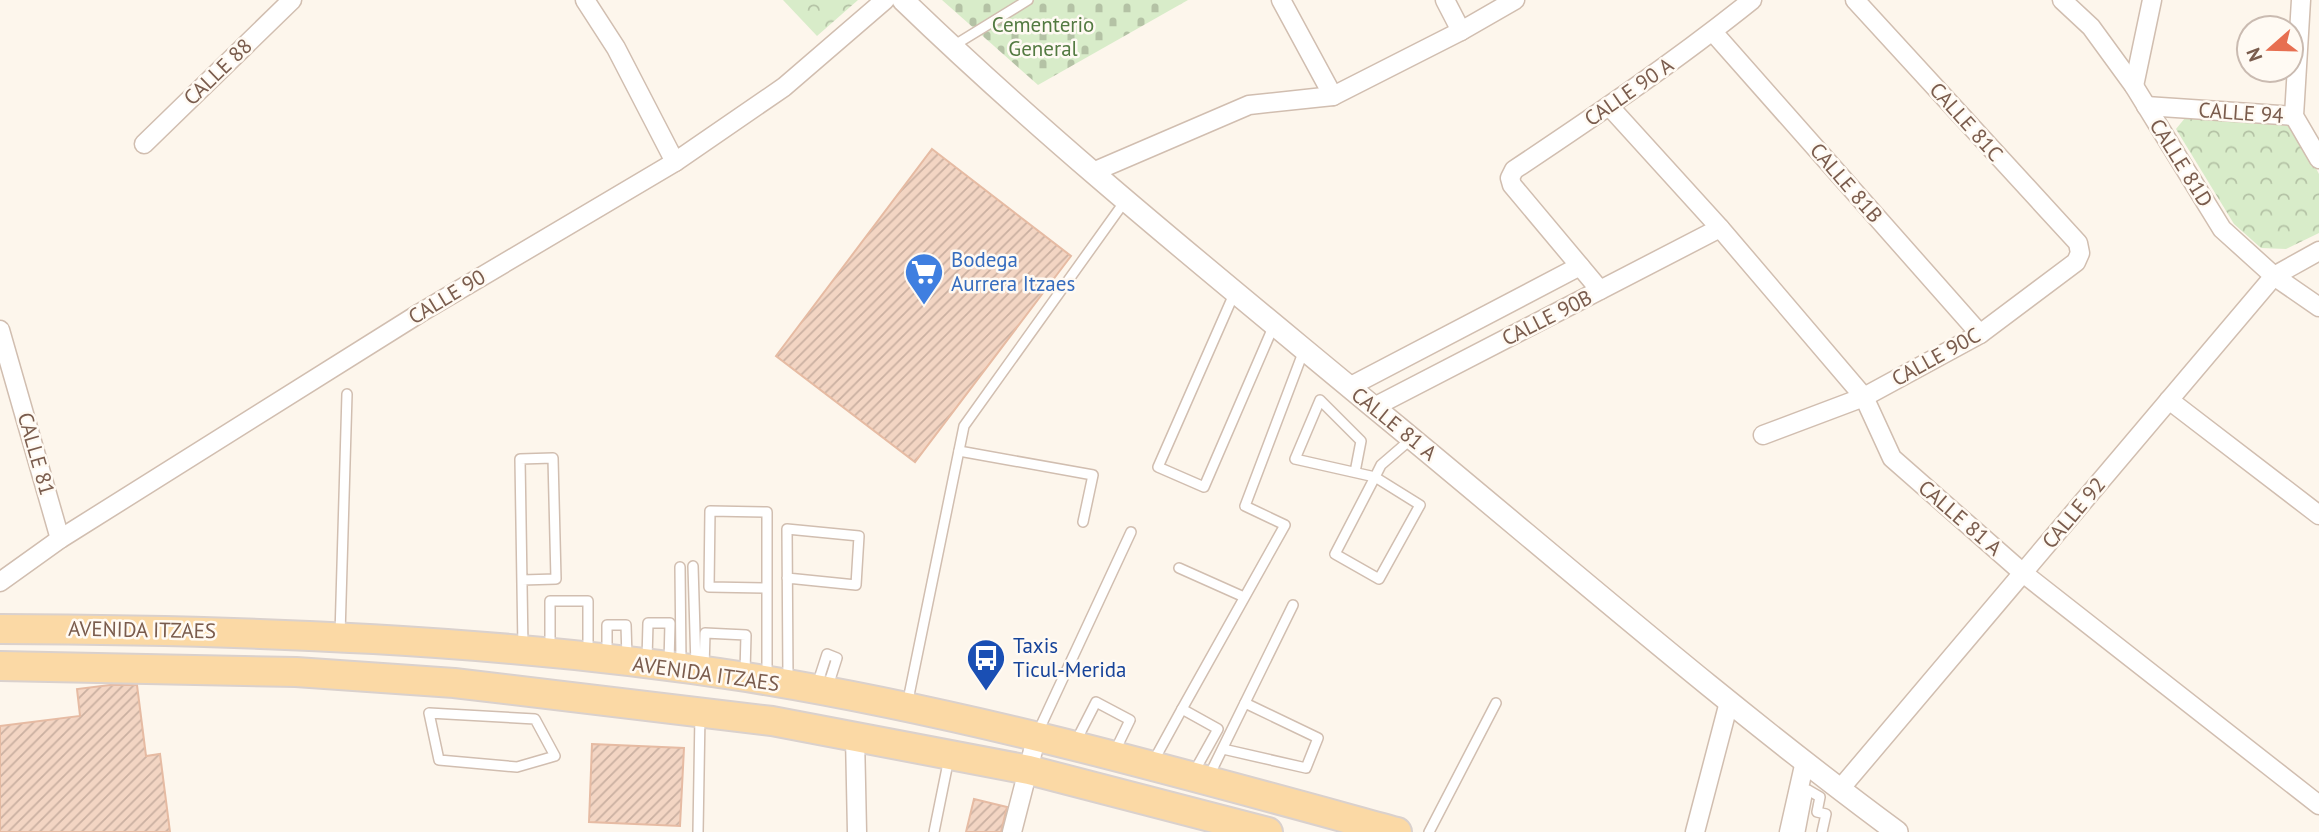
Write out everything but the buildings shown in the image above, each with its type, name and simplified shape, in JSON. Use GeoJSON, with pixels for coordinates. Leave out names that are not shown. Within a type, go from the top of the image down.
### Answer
{"type":"FeatureCollection","features":[{"type":"Feature","properties":{"kind":"main road","name":"AVENIDA ITZAES"},"geometry":{"type":"LineString","coordinates":[[0,629],[170,629],[457,645],[537,652],[787,685],[907,706],[1037,735],[1396,832]]}},
{"type":"Feature","properties":{"kind":"main road"},"geometry":{"type":"LineString","coordinates":[[454,683],[457,645]]}},
{"type":"Feature","properties":{"kind":"main road","name":"AVENIDA ITZAES"},"geometry":{"type":"LineString","coordinates":[[0,666],[296,672],[454,683],[526,705],[700,712],[772,721],[1029,770],[1268,832]]}},
{"type":"Feature","properties":{"kind":"main road"},"geometry":{"type":"LineString","coordinates":[[772,721],[787,685]]}},
{"type":"Feature","properties":{"kind":"street","name":"CALLE 88"},"geometry":{"type":"LineString","coordinates":[[144,144],[292,0]]}},
{"type":"Feature","properties":{"kind":"street"},"geometry":{"type":"LineString","coordinates":[[585,0],[616,48],[675,162]]}},
{"type":"Feature","properties":{"kind":"street","name":"CALLE 90"},"geometry":{"type":"LineString","coordinates":[[0,582],[60,539],[420,313],[675,162],[784,87],[885,0]]}},
{"type":"Feature","properties":{"kind":"street","name":"CALLE 81 A"},"geometry":{"type":"LineString","coordinates":[[903,0],[951,47],[1125,201],[1729,702],[1897,832]]}},
{"type":"Feature","properties":{"kind":"street"},"geometry":{"type":"LineString","coordinates":[[1281,0],[1333,96]]}},
{"type":"Feature","properties":{"kind":"street"},"geometry":{"type":"LineString","coordinates":[[1445,0],[1461,31]]}},
{"type":"Feature","properties":{"kind":"street"},"geometry":{"type":"LineString","coordinates":[[1093,172],[1249,105],[1333,96],[1516,0]]}},
{"type":"Feature","properties":{"kind":"street","name":"CALLE 90 A"},"geometry":{"type":"LineString","coordinates":[[1580,266],[1512,185],[1510,178],[1514,170],[1610,107],[1752,0]]}},
{"type":"Feature","properties":{"kind":"street","name":"CALLE 81C"},"geometry":{"type":"LineString","coordinates":[[1855,0],[2078,243]]}},
{"type":"Feature","properties":{"kind":"street","name":"CALLE 81D"},"geometry":{"type":"LineString","coordinates":[[2062,0],[2091,27],[2134,86],[2222,229],[2274,276],[2319,307]]}},
{"type":"Feature","properties":{"kind":"street"},"geometry":{"type":"LineString","coordinates":[[2134,86],[2152,0]]}},
{"type":"Feature","properties":{"kind":"street"},"geometry":{"type":"LineString","coordinates":[[2301,0],[2294,116],[2319,159]]}},
{"type":"Feature","properties":{"kind":"street","name":"CALLE 81B"},"geometry":{"type":"LineString","coordinates":[[1713,32],[1980,334]]}},
{"type":"Feature","properties":{"kind":"street","name":"CALLE 94"},"geometry":{"type":"LineString","coordinates":[[2146,106],[2294,116]]}},
{"type":"Feature","properties":{"kind":"street","name":"CALLE 81 A"},"geometry":{"type":"LineString","coordinates":[[1610,107],[1720,229],[1864,397],[1892,458],[2023,573],[2319,805]]}},
{"type":"Feature","properties":{"kind":"street","name":"CALLE 90B"},"geometry":{"type":"LineString","coordinates":[[1374,407],[1720,229]]}},
{"type":"Feature","properties":{"kind":"street","name":"CALLE 90C"},"geometry":{"type":"LineString","coordinates":[[1763,435],[1864,397],[1980,334],[2076,262],[2080,253],[2078,243]]}},
{"type":"Feature","properties":{"kind":"street","name":"CALLE 92"},"geometry":{"type":"LineString","coordinates":[[1840,789],[2274,276],[2319,251]]}},
{"type":"Feature","properties":{"kind":"street"},"geometry":{"type":"LineString","coordinates":[[1349,387],[1580,266],[1600,290]]}},
{"type":"Feature","properties":{"kind":"street","name":"CALLE 81"},"geometry":{"type":"LineString","coordinates":[[0,330],[60,539]]}},
{"type":"Feature","properties":{"kind":"street"},"geometry":{"type":"LineString","coordinates":[[2169,400],[2319,515]]}},
{"type":"Feature","properties":{"kind":"street"},"geometry":{"type":"LineString","coordinates":[[1695,832],[1729,702]]}},
{"type":"Feature","properties":{"kind":"street"},"geometry":{"type":"LineString","coordinates":[[1012,832],[1037,735]]}},
{"type":"Feature","properties":{"kind":"street"},"geometry":{"type":"LineString","coordinates":[[855,736],[857,832]]}},
{"type":"Feature","properties":{"kind":"street"},"geometry":{"type":"LineString","coordinates":[[1789,832],[1805,761]]}},
{"type":"Feature","properties":{"kind":"lane"},"geometry":{"type":"LineString","coordinates":[[951,47],[1028,0]]}},
{"type":"Feature","properties":{"kind":"lane"},"geometry":{"type":"LineString","coordinates":[[907,706],[964,426],[1125,201]]}},
{"type":"Feature","properties":{"kind":"lane"},"geometry":{"type":"LineString","coordinates":[[1234,292],[1158,467],[1204,487],[1274,325]]}},
{"type":"Feature","properties":{"kind":"lane"},"geometry":{"type":"LineString","coordinates":[[1151,766],[1285,525],[1245,506],[1304,350]]}},
{"type":"Feature","properties":{"kind":"lane"},"geometry":{"type":"LineString","coordinates":[[340,637],[346,394]]}},
{"type":"Feature","properties":{"kind":"lane"},"geometry":{"type":"LineString","coordinates":[[1355,472],[1361,441],[1320,400],[1295,459],[1376,477],[1420,505],[1379,579],[1335,554],[1376,477],[1381,465],[1412,438]]}},
{"type":"Feature","properties":{"kind":"lane"},"geometry":{"type":"LineString","coordinates":[[959,452],[1093,475],[1083,522]]}},
{"type":"Feature","properties":{"kind":"lane"},"geometry":{"type":"LineString","coordinates":[[522,580],[556,579],[553,458],[520,459],[522,580],[537,652]]}},
{"type":"Feature","properties":{"kind":"lane"},"geometry":{"type":"LineString","coordinates":[[766,588],[709,587],[710,511],[767,512],[766,588],[787,685]]}},
{"type":"Feature","properties":{"kind":"lane"},"geometry":{"type":"LineString","coordinates":[[787,578],[856,585],[859,536],[787,528],[787,578],[787,685]]}},
{"type":"Feature","properties":{"kind":"lane"},"geometry":{"type":"LineString","coordinates":[[1037,735],[1131,532]]}},
{"type":"Feature","properties":{"kind":"lane"},"geometry":{"type":"LineString","coordinates":[[652,666],[693,566]]}},
{"type":"Feature","properties":{"kind":"lane"},"geometry":{"type":"LineString","coordinates":[[652,666],[680,567]]}},
{"type":"Feature","properties":{"kind":"lane"},"geometry":{"type":"LineString","coordinates":[[1179,568],[1244,597]]}},
{"type":"Feature","properties":{"kind":"lane"},"geometry":{"type":"LineString","coordinates":[[537,652],[550,601],[588,601],[652,666]]}},
{"type":"Feature","properties":{"kind":"lane"},"geometry":{"type":"LineString","coordinates":[[1199,779],[1223,749],[1293,605]]}},
{"type":"Feature","properties":{"kind":"lane"},"geometry":{"type":"LineString","coordinates":[[652,666],[705,633],[746,635],[787,685]]}},
{"type":"Feature","properties":{"kind":"lane"},"geometry":{"type":"LineString","coordinates":[[1074,745],[1096,702],[1130,720],[1112,755]]}},
{"type":"Feature","properties":{"kind":"lane"},"geometry":{"type":"LineString","coordinates":[[1223,749],[1306,768],[1318,738],[1245,703]]}},
{"type":"Feature","properties":{"kind":"lane"},"geometry":{"type":"LineString","coordinates":[[1429,832],[1496,703]]}},
{"type":"Feature","properties":{"kind":"lane"},"geometry":{"type":"LineString","coordinates":[[526,705],[555,756],[517,767],[439,760],[429,713],[526,705]]}},
{"type":"Feature","properties":{"kind":"lane"},"geometry":{"type":"LineString","coordinates":[[1182,709],[1218,729],[1199,779]]}},
{"type":"Feature","properties":{"kind":"lane"},"geometry":{"type":"LineString","coordinates":[[698,832],[700,712]]}},
{"type":"Feature","properties":{"kind":"lane"},"geometry":{"type":"LineString","coordinates":[[934,832],[950,755]]}},
{"type":"Feature","properties":{"kind":"lane"},"geometry":{"type":"LineString","coordinates":[[1800,832],[1808,790],[1820,797],[1817,812],[1826,814],[1822,832]]}},
{"type":"Feature","properties":{"kind":"green space"},"geometry":{"type":"Polygon","coordinates":[[[783,0],[858,0],[817,36],[783,0]]]}},
{"type":"Feature","properties":{"kind":"green space","name":"Cementerio General"},"geometry":{"type":"Polygon","coordinates":[[[942,0],[1188,0],[1038,85],[942,0]]]}},
{"type":"Feature","properties":{"kind":"green space"},"geometry":{"type":"Polygon","coordinates":[[[2185,118],[2293,126],[2319,174],[2319,233],[2286,249],[2261,248],[2234,224],[2176,129],[2185,118]]]}},
{"type":"Feature","properties":{"kind":"place","name":"Bodega Aurrera Itzaes"},"geometry":{"type":"Point","coordinates":[924,306]}},
{"type":"Feature","properties":{"kind":"place","name":"Taxis Ticul-Merida"},"geometry":{"type":"Point","coordinates":[986,692]}}]}
